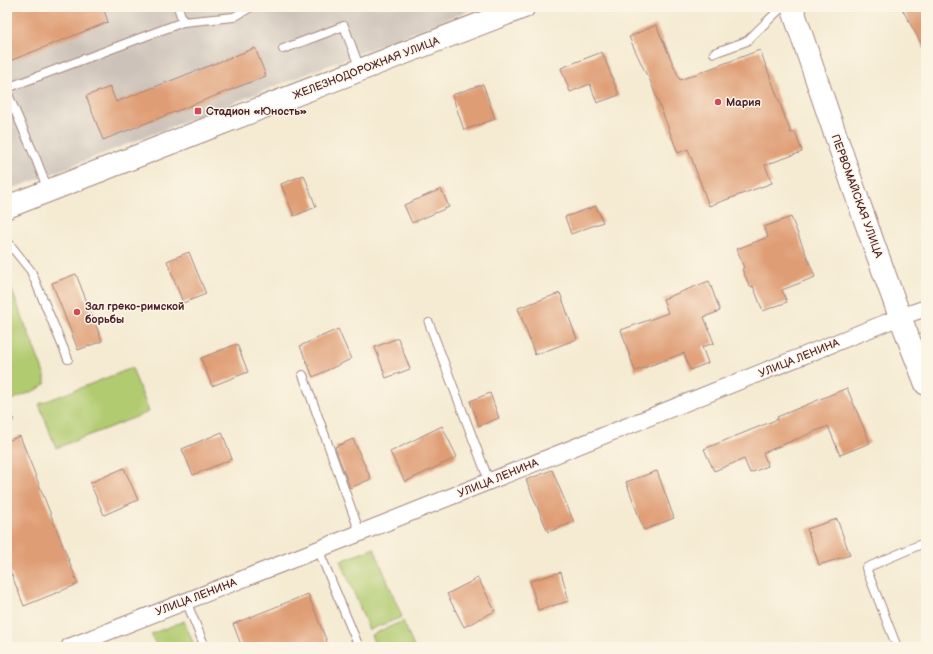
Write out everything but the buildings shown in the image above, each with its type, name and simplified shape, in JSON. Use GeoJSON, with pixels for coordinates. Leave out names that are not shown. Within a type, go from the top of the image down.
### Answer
{"type":"FeatureCollection","features":[{"type":"Feature","properties":{"kind":"main road","name":"ЖЕЛЕЗНОДОРОЖНАЯ УЛИЦА"},"geometry":{"type":"LineString","coordinates":[[7,207],[524,7]]}},
{"type":"Feature","properties":{"kind":"main road","name":"ПЕРВОМАЙСКАЯ УЛИЦА"},"geometry":{"type":"LineString","coordinates":[[792,7],[844,160],[900,317],[926,384]]}},
{"type":"Feature","properties":{"kind":"street","name":"УЛИЦА ЛЕНИНА"},"geometry":{"type":"LineString","coordinates":[[69,647],[926,308]]}},
{"type":"Feature","properties":{"kind":"lane"},"geometry":{"type":"LineString","coordinates":[[178,7],[183,22]]}},
{"type":"Feature","properties":{"kind":"lane"},"geometry":{"type":"LineString","coordinates":[[7,88],[183,22],[234,17],[251,7]]}},
{"type":"Feature","properties":{"kind":"lane"},"geometry":{"type":"LineString","coordinates":[[714,53],[747,41],[782,7]]}},
{"type":"Feature","properties":{"kind":"lane"},"geometry":{"type":"LineString","coordinates":[[283,49],[344,26],[361,70]]}},
{"type":"Feature","properties":{"kind":"lane"},"geometry":{"type":"LineString","coordinates":[[7,92],[11,109],[36,159],[48,191]]}},
{"type":"Feature","properties":{"kind":"lane"},"geometry":{"type":"LineString","coordinates":[[7,242],[31,271],[68,359]]}},
{"type":"Feature","properties":{"kind":"lane"},"geometry":{"type":"LineString","coordinates":[[429,323],[489,481]]}},
{"type":"Feature","properties":{"kind":"lane"},"geometry":{"type":"LineString","coordinates":[[303,375],[360,533]]}},
{"type":"Feature","properties":{"kind":"lane"},"geometry":{"type":"LineString","coordinates":[[897,647],[866,568],[926,542]]}},
{"type":"Feature","properties":{"kind":"lane"},"geometry":{"type":"LineString","coordinates":[[318,549],[359,647]]}},
{"type":"Feature","properties":{"kind":"lane"},"geometry":{"type":"LineString","coordinates":[[186,601],[205,647]]}},
{"type":"Feature","properties":{"kind":"shaded area"},"geometry":{"type":"Polygon","coordinates":[[[7,7],[478,7],[7,191],[7,7]]]}},
{"type":"Feature","properties":{"kind":"green space"},"geometry":{"type":"Polygon","coordinates":[[[7,281],[45,376],[45,384],[38,389],[7,402],[7,281]]]}},
{"type":"Feature","properties":{"kind":"green space"},"geometry":{"type":"Polygon","coordinates":[[[132,368],[149,412],[56,448],[39,404],[132,368]]]}},
{"type":"Feature","properties":{"kind":"green space"},"geometry":{"type":"Polygon","coordinates":[[[374,548],[402,617],[369,630],[341,561],[374,548]]]}},
{"type":"Feature","properties":{"kind":"green space"},"geometry":{"type":"Polygon","coordinates":[[[184,621],[195,647],[157,647],[151,634],[184,621]]]}},
{"type":"Feature","properties":{"kind":"green space"},"geometry":{"type":"Polygon","coordinates":[[[403,621],[414,647],[376,647],[371,635],[403,621]]]}},
{"type":"Feature","properties":{"kind":"place","name":"Мария"},"geometry":{"type":"Point","coordinates":[718,102]}},
{"type":"Feature","properties":{"kind":"place","name":"Стадион «Юность»"},"geometry":{"type":"Point","coordinates":[198,111]}},
{"type":"Feature","properties":{"kind":"place","name":"Зал греко-римской борьбы"},"geometry":{"type":"Point","coordinates":[77,312]}}]}
